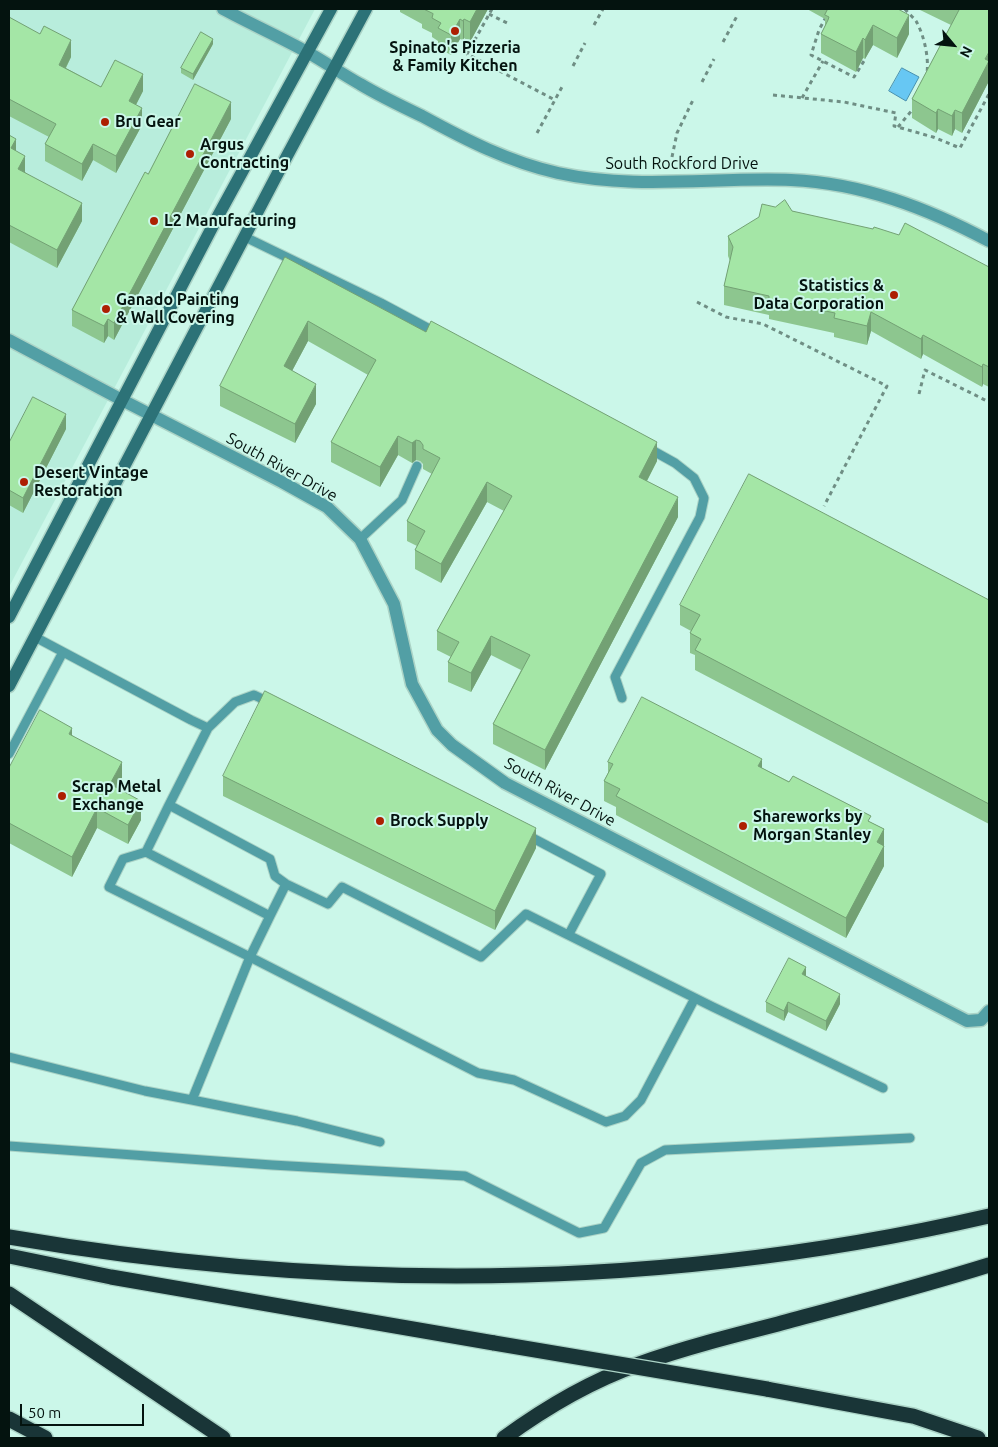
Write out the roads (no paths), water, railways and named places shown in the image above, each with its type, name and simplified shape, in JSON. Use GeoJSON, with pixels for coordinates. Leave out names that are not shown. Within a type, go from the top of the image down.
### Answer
{"type":"FeatureCollection","features":[{"type":"Feature","properties":{"kind":"highway"},"geometry":{"type":"LineString","coordinates":[[9,1237],[140,1257],[242,1268],[354,1275],[473,1277],[584,1273],[773,1256],[891,1237],[989,1216]]}},
{"type":"Feature","properties":{"kind":"highway"},"geometry":{"type":"LineString","coordinates":[[9,1256],[494,1343],[768,1388],[913,1416],[978,1438]]}},
{"type":"Feature","properties":{"kind":"highway"},"geometry":{"type":"LineString","coordinates":[[504,1438],[560,1401],[638,1364],[694,1346],[880,1297],[989,1265]]}},
{"type":"Feature","properties":{"kind":"highway"},"geometry":{"type":"LineString","coordinates":[[9,1294],[223,1438]]}},
{"type":"Feature","properties":{"kind":"highway"},"geometry":{"type":"LineString","coordinates":[[9,1419],[45,1438]]}},
{"type":"Feature","properties":{"kind":"main road"},"geometry":{"type":"LineString","coordinates":[[9,617],[218,216],[331,9]]}},
{"type":"Feature","properties":{"kind":"main road"},"geometry":{"type":"LineString","coordinates":[[9,686],[366,9]]}},
{"type":"Feature","properties":{"kind":"street","name":"South Rockford Drive"},"geometry":{"type":"LineString","coordinates":[[224,9],[308,52],[362,85],[466,140],[495,154],[535,167],[597,180],[639,183],[709,180],[792,180],[825,184],[867,191],[905,202],[951,221],[989,242]]}},
{"type":"Feature","properties":{"kind":"street","name":"South River Drive"},"geometry":{"type":"LineString","coordinates":[[9,340],[327,507],[360,539],[394,604],[412,684],[437,730],[452,745],[505,783],[967,1021],[985,1015]]}},
{"type":"Feature","properties":{"kind":"lane"},"geometry":{"type":"LineString","coordinates":[[245,236],[382,303],[442,335]]}},
{"type":"Feature","properties":{"kind":"lane"},"geometry":{"type":"LineString","coordinates":[[622,698],[614,677],[700,518],[704,498],[694,478],[675,463],[641,444]]}},
{"type":"Feature","properties":{"kind":"lane"},"geometry":{"type":"LineString","coordinates":[[360,539],[402,500],[417,466]]}},
{"type":"Feature","properties":{"kind":"lane"},"geometry":{"type":"LineString","coordinates":[[35,637],[208,728]]}},
{"type":"Feature","properties":{"kind":"lane"},"geometry":{"type":"LineString","coordinates":[[9,754],[63,652]]}},
{"type":"Feature","properties":{"kind":"lane"},"geometry":{"type":"LineString","coordinates":[[146,852],[208,728],[235,702],[254,694],[281,708]]}},
{"type":"Feature","properties":{"kind":"lane"},"geometry":{"type":"LineString","coordinates":[[169,805],[270,860],[275,876],[286,884],[328,904],[342,887],[481,956],[526,914],[883,1088]]}},
{"type":"Feature","properties":{"kind":"lane"},"geometry":{"type":"LineString","coordinates":[[515,829],[601,874],[568,934]]}},
{"type":"Feature","properties":{"kind":"lane"},"geometry":{"type":"LineString","coordinates":[[270,916],[146,852],[124,859],[109,887],[478,1073],[514,1080],[606,1122],[624,1116],[641,1100],[695,998]]}},
{"type":"Feature","properties":{"kind":"lane"},"geometry":{"type":"LineString","coordinates":[[192,1100],[250,957],[286,884]]}},
{"type":"Feature","properties":{"kind":"lane"},"geometry":{"type":"LineString","coordinates":[[9,1057],[127,1087],[297,1121],[380,1142]]}},
{"type":"Feature","properties":{"kind":"lane"},"geometry":{"type":"LineString","coordinates":[[9,1146],[272,1165],[465,1176],[579,1233],[604,1228],[641,1163],[665,1150],[910,1138]]}},
{"type":"Feature","properties":{"kind":"water"},"geometry":{"type":"Polygon","coordinates":[[[902,68],[919,77],[906,101],[889,91],[902,68]]]}},
{"type":"Feature","properties":{"kind":"place","name":"Spinato's Pizzeria & Family Kitchen"},"geometry":{"type":"Point","coordinates":[455,31]}},
{"type":"Feature","properties":{"kind":"place","name":"Bru Gear"},"geometry":{"type":"Point","coordinates":[105,122]}},
{"type":"Feature","properties":{"kind":"place","name":"Argus Contracting"},"geometry":{"type":"Point","coordinates":[190,154]}},
{"type":"Feature","properties":{"kind":"place","name":"L2 Manufacturing"},"geometry":{"type":"Point","coordinates":[154,221]}},
{"type":"Feature","properties":{"kind":"place","name":"Statistics & Data Corporation"},"geometry":{"type":"Point","coordinates":[894,295]}},
{"type":"Feature","properties":{"kind":"place","name":"Ganado Painting & Wall Covering"},"geometry":{"type":"Point","coordinates":[106,309]}},
{"type":"Feature","properties":{"kind":"place","name":"Desert Vintage Restoration"},"geometry":{"type":"Point","coordinates":[24,482]}},
{"type":"Feature","properties":{"kind":"place","name":"Scrap Metal Exchange"},"geometry":{"type":"Point","coordinates":[62,796]}},
{"type":"Feature","properties":{"kind":"place","name":"Brock Supply"},"geometry":{"type":"Point","coordinates":[380,821]}},
{"type":"Feature","properties":{"kind":"place","name":"Shareworks by Morgan Stanley"},"geometry":{"type":"Point","coordinates":[743,826]}}]}
